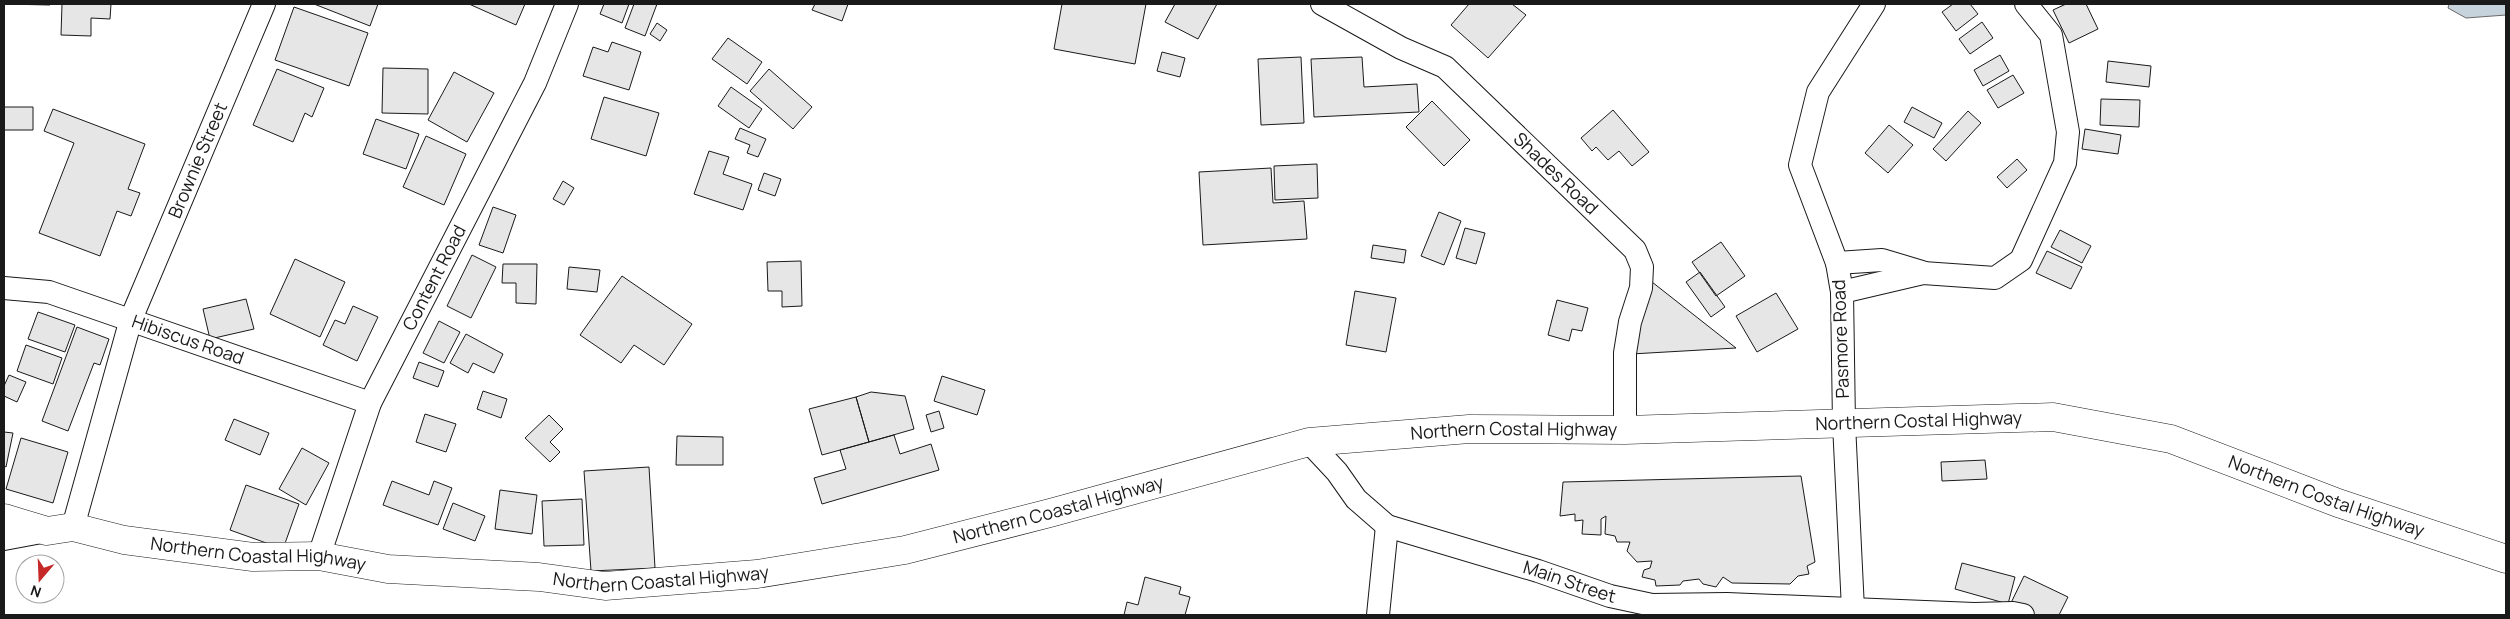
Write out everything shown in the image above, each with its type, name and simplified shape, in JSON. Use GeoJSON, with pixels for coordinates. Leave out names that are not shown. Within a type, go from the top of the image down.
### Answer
{"type":"FeatureCollection","features":[{"type":"Feature","properties":{"kind":"main road","name":"Northern Costal Highway"},"geometry":{"type":"LineString","coordinates":[[1309,442],[1469,429],[1625,430],[2053,417],[2171,440],[2338,503],[2506,560]]}},
{"type":"Feature","properties":{"kind":"main road","name":"Northern Coastal Highway"},"geometry":{"type":"LineString","coordinates":[[4,518],[47,531],[74,527],[124,540],[189,550],[253,557],[319,556],[388,569],[539,577],[605,586],[757,574],[905,550],[1050,513],[1309,442]]}},
{"type":"Feature","properties":{"kind":"street","name":"Brownie Street"},"geometry":{"type":"LineString","coordinates":[[74,527],[132,319],[264,4]]}},
{"type":"Feature","properties":{"kind":"street","name":"Content Road"},"geometry":{"type":"LineString","coordinates":[[319,556],[370,403],[535,84],[566,4]]}},
{"type":"Feature","properties":{"kind":"street","name":"Shades Road"},"geometry":{"type":"LineString","coordinates":[[1322,4],[1401,48],[1445,67],[1635,250],[1642,267],[1641,288],[1630,322],[1625,353],[1625,430]]}},
{"type":"Feature","properties":{"kind":"street","name":"Pasmore Road"},"geometry":{"type":"LineString","coordinates":[[1853,609],[1844,424],[1842,292],[1837,263],[1800,165],[1818,92],[1874,4]]}},
{"type":"Feature","properties":{"kind":"street"},"geometry":{"type":"LineString","coordinates":[[1837,263],[1882,260],[1923,273],[1995,278],[2021,260],[2065,163],[2068,132],[2051,35],[2026,4]]}},
{"type":"Feature","properties":{"kind":"street"},"geometry":{"type":"LineString","coordinates":[[1842,292],[1923,273]]}},
{"type":"Feature","properties":{"kind":"street","name":"Hibiscus Road"},"geometry":{"type":"LineString","coordinates":[[4,288],[49,292],[132,319],[370,403]]}},
{"type":"Feature","properties":{"kind":"street","name":"Main Street"},"geometry":{"type":"LineString","coordinates":[[1309,442],[1337,472],[1356,499],[1387,526],[1538,571],[1610,596],[1652,605],[1727,610],[1853,609],[1974,614],[2013,613],[2023,615]]}},
{"type":"Feature","properties":{"kind":"street"},"geometry":{"type":"LineString","coordinates":[[1378,615],[1387,526]]}},
{"type":"Feature","properties":{"kind":"street"},"geometry":{"type":"LineString","coordinates":[[4,539],[47,531]]}},
{"type":"Feature","properties":{"kind":"shaded area"},"geometry":{"type":"Polygon","coordinates":[[[2449,4],[2506,4],[2506,15],[2466,18],[2448,8],[2449,4]]]}},
{"type":"Feature","properties":{"kind":"building"},"geometry":{"type":"Polygon","coordinates":[[[4,4],[50,4],[50,5],[4,4]]]}},
{"type":"Feature","properties":{"kind":"building"},"geometry":{"type":"Polygon","coordinates":[[[62,4],[111,4],[110,19],[91,18],[91,36],[61,35],[62,4]]]}},
{"type":"Feature","properties":{"kind":"building"},"geometry":{"type":"Polygon","coordinates":[[[314,4],[378,4],[370,26],[314,4]]]}},
{"type":"Feature","properties":{"kind":"building"},"geometry":{"type":"Polygon","coordinates":[[[469,4],[525,4],[516,25],[469,4]]]}},
{"type":"Feature","properties":{"kind":"building"},"geometry":{"type":"Polygon","coordinates":[[[604,4],[629,4],[622,23],[600,14],[604,4]]]}},
{"type":"Feature","properties":{"kind":"building"},"geometry":{"type":"Polygon","coordinates":[[[634,4],[657,4],[645,36],[625,28],[634,4]]]}},
{"type":"Feature","properties":{"kind":"building"},"geometry":{"type":"Polygon","coordinates":[[[815,4],[848,4],[842,21],[812,10],[815,4]]]}},
{"type":"Feature","properties":{"kind":"building"},"geometry":{"type":"Polygon","coordinates":[[[1062,4],[1146,4],[1135,64],[1054,49],[1062,4]]]}},
{"type":"Feature","properties":{"kind":"building"},"geometry":{"type":"Polygon","coordinates":[[[1175,4],[1217,4],[1198,39],[1165,22],[1175,4]]]}},
{"type":"Feature","properties":{"kind":"building"},"geometry":{"type":"Polygon","coordinates":[[[1469,4],[1512,4],[1526,15],[1488,58],[1451,25],[1469,4]]]}},
{"type":"Feature","properties":{"kind":"building"},"geometry":{"type":"Polygon","coordinates":[[[1953,4],[1970,4],[1978,14],[1956,31],[1942,12],[1953,4]]]}},
{"type":"Feature","properties":{"kind":"building"},"geometry":{"type":"Polygon","coordinates":[[[2066,4],[2086,4],[2098,29],[2069,43],[2053,10],[2066,4]]]}},
{"type":"Feature","properties":{"kind":"building"},"geometry":{"type":"Polygon","coordinates":[[[294,7],[368,33],[349,86],[275,60],[294,7]]]}},
{"type":"Feature","properties":{"kind":"building"},"geometry":{"type":"Polygon","coordinates":[[[1982,22],[1993,38],[1970,54],[1959,39],[1982,22]]]}},
{"type":"Feature","properties":{"kind":"building"},"geometry":{"type":"Polygon","coordinates":[[[657,23],[667,30],[660,41],[650,34],[657,23]]]}},
{"type":"Feature","properties":{"kind":"building"},"geometry":{"type":"Polygon","coordinates":[[[728,38],[762,62],[747,84],[712,59],[728,38]]]}},
{"type":"Feature","properties":{"kind":"building"},"geometry":{"type":"Polygon","coordinates":[[[612,42],[641,52],[629,90],[583,76],[593,47],[608,52],[612,42]]]}},
{"type":"Feature","properties":{"kind":"building"},"geometry":{"type":"Polygon","coordinates":[[[1162,52],[1185,58],[1180,77],[1157,71],[1162,52]]]}},
{"type":"Feature","properties":{"kind":"building"},"geometry":{"type":"Polygon","coordinates":[[[2000,55],[2009,71],[1983,86],[1974,70],[2000,55]]]}},
{"type":"Feature","properties":{"kind":"building"},"geometry":{"type":"Polygon","coordinates":[[[1301,57],[1304,123],[1261,125],[1258,59],[1301,57]]]}},
{"type":"Feature","properties":{"kind":"building"},"geometry":{"type":"Polygon","coordinates":[[[1362,57],[1364,87],[1417,84],[1419,112],[1314,117],[1311,59],[1362,57]]]}},
{"type":"Feature","properties":{"kind":"building"},"geometry":{"type":"Polygon","coordinates":[[[2108,61],[2151,66],[2149,87],[2106,82],[2108,61]]]}},
{"type":"Feature","properties":{"kind":"building"},"geometry":{"type":"Polygon","coordinates":[[[383,68],[428,69],[428,114],[382,113],[383,68]]]}},
{"type":"Feature","properties":{"kind":"building"},"geometry":{"type":"Polygon","coordinates":[[[277,69],[324,88],[312,117],[305,113],[293,142],[253,125],[277,69]]]}},
{"type":"Feature","properties":{"kind":"building"},"geometry":{"type":"Polygon","coordinates":[[[769,69],[812,107],[793,129],[750,91],[769,69]]]}},
{"type":"Feature","properties":{"kind":"building"},"geometry":{"type":"Polygon","coordinates":[[[454,72],[494,93],[467,142],[428,120],[454,72]]]}},
{"type":"Feature","properties":{"kind":"building"},"geometry":{"type":"Polygon","coordinates":[[[2013,75],[2024,93],[1998,108],[1987,90],[2013,75]]]}},
{"type":"Feature","properties":{"kind":"building"},"geometry":{"type":"Polygon","coordinates":[[[731,87],[762,109],[749,128],[718,106],[731,87]]]}},
{"type":"Feature","properties":{"kind":"building"},"geometry":{"type":"Polygon","coordinates":[[[604,97],[659,113],[646,156],[591,139],[604,97]]]}},
{"type":"Feature","properties":{"kind":"building"},"geometry":{"type":"Polygon","coordinates":[[[2101,99],[2140,100],[2139,127],[2100,125],[2101,99]]]}},
{"type":"Feature","properties":{"kind":"building"},"geometry":{"type":"Polygon","coordinates":[[[1432,101],[1470,140],[1444,166],[1406,127],[1432,101]]]}},
{"type":"Feature","properties":{"kind":"building"},"geometry":{"type":"Polygon","coordinates":[[[4,107],[33,107],[33,130],[4,130],[4,107]]]}},
{"type":"Feature","properties":{"kind":"building"},"geometry":{"type":"Polygon","coordinates":[[[1912,107],[1942,123],[1934,138],[1904,122],[1912,107]]]}},
{"type":"Feature","properties":{"kind":"building"},"geometry":{"type":"Polygon","coordinates":[[[53,109],[145,144],[128,189],[140,193],[131,216],[117,211],[100,256],[39,233],[74,143],[44,131],[53,109]]]}},
{"type":"Feature","properties":{"kind":"building"},"geometry":{"type":"Polygon","coordinates":[[[1613,110],[1649,152],[1632,166],[1619,151],[1608,160],[1596,147],[1592,151],[1581,138],[1613,110]]]}},
{"type":"Feature","properties":{"kind":"building"},"geometry":{"type":"Polygon","coordinates":[[[1968,111],[1981,123],[1946,161],[1933,149],[1968,111]]]}},
{"type":"Feature","properties":{"kind":"building"},"geometry":{"type":"Polygon","coordinates":[[[376,119],[419,134],[406,169],[363,154],[376,119]]]}},
{"type":"Feature","properties":{"kind":"building"},"geometry":{"type":"Polygon","coordinates":[[[1889,125],[1913,145],[1888,173],[1865,153],[1889,125]]]}},
{"type":"Feature","properties":{"kind":"building"},"geometry":{"type":"Polygon","coordinates":[[[740,128],[766,139],[758,157],[747,153],[750,145],[735,139],[740,128]]]}},
{"type":"Feature","properties":{"kind":"building"},"geometry":{"type":"Polygon","coordinates":[[[2085,129],[2121,135],[2118,154],[2082,149],[2085,129]]]}},
{"type":"Feature","properties":{"kind":"building"},"geometry":{"type":"Polygon","coordinates":[[[426,136],[466,154],[444,205],[403,187],[426,136]]]}},
{"type":"Feature","properties":{"kind":"building"},"geometry":{"type":"Polygon","coordinates":[[[709,151],[729,157],[723,174],[752,184],[743,210],[694,194],[709,151]]]}},
{"type":"Feature","properties":{"kind":"building"},"geometry":{"type":"Polygon","coordinates":[[[2017,159],[2027,170],[2007,188],[1997,177],[2017,159]]]}},
{"type":"Feature","properties":{"kind":"building"},"geometry":{"type":"Polygon","coordinates":[[[1317,164],[1318,198],[1275,200],[1274,166],[1317,164]]]}},
{"type":"Feature","properties":{"kind":"building"},"geometry":{"type":"Polygon","coordinates":[[[1271,168],[1273,203],[1304,201],[1307,239],[1203,245],[1199,172],[1271,168]]]}},
{"type":"Feature","properties":{"kind":"building"},"geometry":{"type":"Polygon","coordinates":[[[764,173],[781,179],[775,196],[758,190],[764,173]]]}},
{"type":"Feature","properties":{"kind":"building"},"geometry":{"type":"Polygon","coordinates":[[[563,181],[574,188],[564,205],[553,199],[563,181]]]}},
{"type":"Feature","properties":{"kind":"building"},"geometry":{"type":"Polygon","coordinates":[[[493,207],[516,215],[503,253],[479,245],[493,207]]]}},
{"type":"Feature","properties":{"kind":"building"},"geometry":{"type":"Polygon","coordinates":[[[1439,212],[1461,221],[1444,265],[1421,256],[1439,212]]]}},
{"type":"Feature","properties":{"kind":"building"},"geometry":{"type":"Polygon","coordinates":[[[1465,228],[1485,233],[1476,264],[1456,258],[1465,228]]]}},
{"type":"Feature","properties":{"kind":"building"},"geometry":{"type":"Polygon","coordinates":[[[2060,230],[2091,246],[2082,263],[2051,247],[2060,230]]]}},
{"type":"Feature","properties":{"kind":"building"},"geometry":{"type":"Polygon","coordinates":[[[1721,242],[1745,276],[1716,296],[1692,262],[1721,242]]]}},
{"type":"Feature","properties":{"kind":"building"},"geometry":{"type":"Polygon","coordinates":[[[1373,245],[1406,250],[1404,263],[1371,258],[1373,245]]]}},
{"type":"Feature","properties":{"kind":"building"},"geometry":{"type":"Polygon","coordinates":[[[2047,251],[2082,267],[2071,289],[2036,273],[2047,251]]]}},
{"type":"Feature","properties":{"kind":"building"},"geometry":{"type":"Polygon","coordinates":[[[472,255],[496,267],[471,318],[447,306],[472,255]]]}},
{"type":"Feature","properties":{"kind":"building"},"geometry":{"type":"Polygon","coordinates":[[[295,259],[345,282],[320,337],[270,314],[295,259]]]}},
{"type":"Feature","properties":{"kind":"building"},"geometry":{"type":"Polygon","coordinates":[[[801,261],[802,306],[782,307],[782,291],[768,291],[767,262],[801,261]]]}},
{"type":"Feature","properties":{"kind":"building"},"geometry":{"type":"Polygon","coordinates":[[[503,264],[537,264],[536,304],[516,303],[516,283],[502,283],[503,264]]]}},
{"type":"Feature","properties":{"kind":"building"},"geometry":{"type":"Polygon","coordinates":[[[569,267],[600,270],[597,292],[567,289],[569,267]]]}},
{"type":"Feature","properties":{"kind":"building"},"geometry":{"type":"Polygon","coordinates":[[[1700,272],[1725,307],[1711,317],[1686,282],[1700,272]]]}},
{"type":"Feature","properties":{"kind":"building"},"geometry":{"type":"Polygon","coordinates":[[[622,276],[692,324],[664,365],[634,345],[621,363],[580,335],[622,276]]]}},
{"type":"Feature","properties":{"kind":"building"},"geometry":{"type":"Polygon","coordinates":[[[1652,282],[1736,348],[1631,354],[1652,282]]]}},
{"type":"Feature","properties":{"kind":"building"},"geometry":{"type":"Polygon","coordinates":[[[1355,291],[1396,298],[1386,352],[1346,345],[1355,291]]]}},
{"type":"Feature","properties":{"kind":"building"},"geometry":{"type":"Polygon","coordinates":[[[1776,293],[1798,329],[1757,352],[1736,316],[1776,293]]]}},
{"type":"Feature","properties":{"kind":"building"},"geometry":{"type":"Polygon","coordinates":[[[246,299],[254,329],[210,339],[203,309],[246,299]]]}},
{"type":"Feature","properties":{"kind":"building"},"geometry":{"type":"Polygon","coordinates":[[[1557,300],[1588,308],[1582,331],[1572,329],[1569,341],[1548,335],[1557,300]]]}},
{"type":"Feature","properties":{"kind":"building"},"geometry":{"type":"Polygon","coordinates":[[[353,306],[378,317],[357,361],[323,345],[335,320],[345,324],[353,306]]]}},
{"type":"Feature","properties":{"kind":"building"},"geometry":{"type":"Polygon","coordinates":[[[38,312],[75,325],[65,352],[28,339],[38,312]]]}},
{"type":"Feature","properties":{"kind":"building"},"geometry":{"type":"Polygon","coordinates":[[[439,321],[460,332],[444,363],[423,353],[439,321]]]}},
{"type":"Feature","properties":{"kind":"building"},"geometry":{"type":"Polygon","coordinates":[[[77,327],[109,339],[100,365],[94,363],[68,431],[42,421],[77,327]]]}},
{"type":"Feature","properties":{"kind":"building"},"geometry":{"type":"Polygon","coordinates":[[[466,334],[503,354],[494,373],[473,363],[468,373],[450,363],[466,334]]]}},
{"type":"Feature","properties":{"kind":"building"},"geometry":{"type":"Polygon","coordinates":[[[26,345],[62,358],[53,384],[17,371],[26,345]]]}},
{"type":"Feature","properties":{"kind":"building"},"geometry":{"type":"Polygon","coordinates":[[[419,362],[444,371],[438,387],[413,378],[419,362]]]}},
{"type":"Feature","properties":{"kind":"building"},"geometry":{"type":"Polygon","coordinates":[[[9,375],[26,382],[17,402],[4,396],[4,386],[9,375]]]}},
{"type":"Feature","properties":{"kind":"building"},"geometry":{"type":"Polygon","coordinates":[[[942,376],[985,390],[977,415],[934,401],[942,376]]]}},
{"type":"Feature","properties":{"kind":"building"},"geometry":{"type":"Polygon","coordinates":[[[483,391],[507,399],[501,418],[477,409],[483,391]]]}},
{"type":"Feature","properties":{"kind":"building"},"geometry":{"type":"Polygon","coordinates":[[[871,392],[905,396],[914,429],[869,442],[856,397],[871,392]]]}},
{"type":"Feature","properties":{"kind":"building"},"geometry":{"type":"Polygon","coordinates":[[[856,397],[869,442],[822,455],[809,409],[856,397]]]}},
{"type":"Feature","properties":{"kind":"building"},"geometry":{"type":"Polygon","coordinates":[[[939,411],[944,428],[931,432],[926,415],[939,411]]]}},
{"type":"Feature","properties":{"kind":"building"},"geometry":{"type":"Polygon","coordinates":[[[425,414],[456,424],[446,452],[416,442],[425,414]]]}},
{"type":"Feature","properties":{"kind":"building"},"geometry":{"type":"Polygon","coordinates":[[[549,415],[563,429],[550,442],[560,452],[550,462],[525,438],[549,415]]]}},
{"type":"Feature","properties":{"kind":"building"},"geometry":{"type":"Polygon","coordinates":[[[234,419],[269,433],[260,455],[225,440],[234,419]]]}},
{"type":"Feature","properties":{"kind":"building"},"geometry":{"type":"Polygon","coordinates":[[[4,432],[13,433],[6,467],[4,466],[4,432]]]}},
{"type":"Feature","properties":{"kind":"building"},"geometry":{"type":"Polygon","coordinates":[[[894,435],[900,454],[931,444],[939,470],[822,504],[814,478],[846,469],[840,450],[894,435]]]}},
{"type":"Feature","properties":{"kind":"building"},"geometry":{"type":"Polygon","coordinates":[[[677,436],[723,437],[723,465],[676,465],[677,436]]]}},
{"type":"Feature","properties":{"kind":"building"},"geometry":{"type":"Polygon","coordinates":[[[21,438],[68,452],[53,503],[6,489],[21,438]]]}},
{"type":"Feature","properties":{"kind":"building"},"geometry":{"type":"Polygon","coordinates":[[[302,448],[329,463],[306,505],[279,489],[302,448]]]}},
{"type":"Feature","properties":{"kind":"building"},"geometry":{"type":"Polygon","coordinates":[[[1985,460],[1987,479],[1942,481],[1941,462],[1985,460]]]}},
{"type":"Feature","properties":{"kind":"building"},"geometry":{"type":"Polygon","coordinates":[[[649,467],[655,568],[591,571],[584,471],[649,467]]]}},
{"type":"Feature","properties":{"kind":"building"},"geometry":{"type":"Polygon","coordinates":[[[1801,476],[1815,562],[1807,566],[1809,574],[1798,576],[1790,584],[1732,583],[1723,577],[1716,587],[1703,584],[1699,579],[1683,581],[1680,585],[1656,586],[1655,580],[1642,577],[1644,570],[1650,568],[1652,561],[1637,562],[1627,551],[1630,542],[1617,542],[1615,536],[1605,534],[1606,516],[1601,519],[1601,535],[1582,534],[1583,520],[1575,521],[1575,514],[1560,516],[1563,482],[1801,476]]]}},
{"type":"Feature","properties":{"kind":"building"},"geometry":{"type":"Polygon","coordinates":[[[392,481],[429,495],[434,481],[452,488],[438,525],[383,505],[392,481]]]}},
{"type":"Feature","properties":{"kind":"building"},"geometry":{"type":"Polygon","coordinates":[[[246,485],[299,504],[283,549],[230,530],[246,485]]]}},
{"type":"Feature","properties":{"kind":"building"},"geometry":{"type":"Polygon","coordinates":[[[500,490],[537,495],[532,534],[495,529],[500,490]]]}},
{"type":"Feature","properties":{"kind":"building"},"geometry":{"type":"Polygon","coordinates":[[[582,499],[584,545],[544,546],[542,501],[582,499]]]}},
{"type":"Feature","properties":{"kind":"building"},"geometry":{"type":"Polygon","coordinates":[[[453,503],[485,516],[475,541],[443,529],[453,503]]]}},
{"type":"Feature","properties":{"kind":"building"},"geometry":{"type":"Polygon","coordinates":[[[1962,563],[2015,577],[2008,604],[1955,589],[1962,563]]]}},
{"type":"Feature","properties":{"kind":"building"},"geometry":{"type":"Polygon","coordinates":[[[2024,576],[2068,597],[2059,615],[2027,615],[2009,607],[2024,576]]]}},
{"type":"Feature","properties":{"kind":"building"},"geometry":{"type":"Polygon","coordinates":[[[1145,577],[1181,587],[1179,594],[1190,597],[1185,615],[1124,615],[1127,602],[1138,605],[1145,577]]]}}]}
